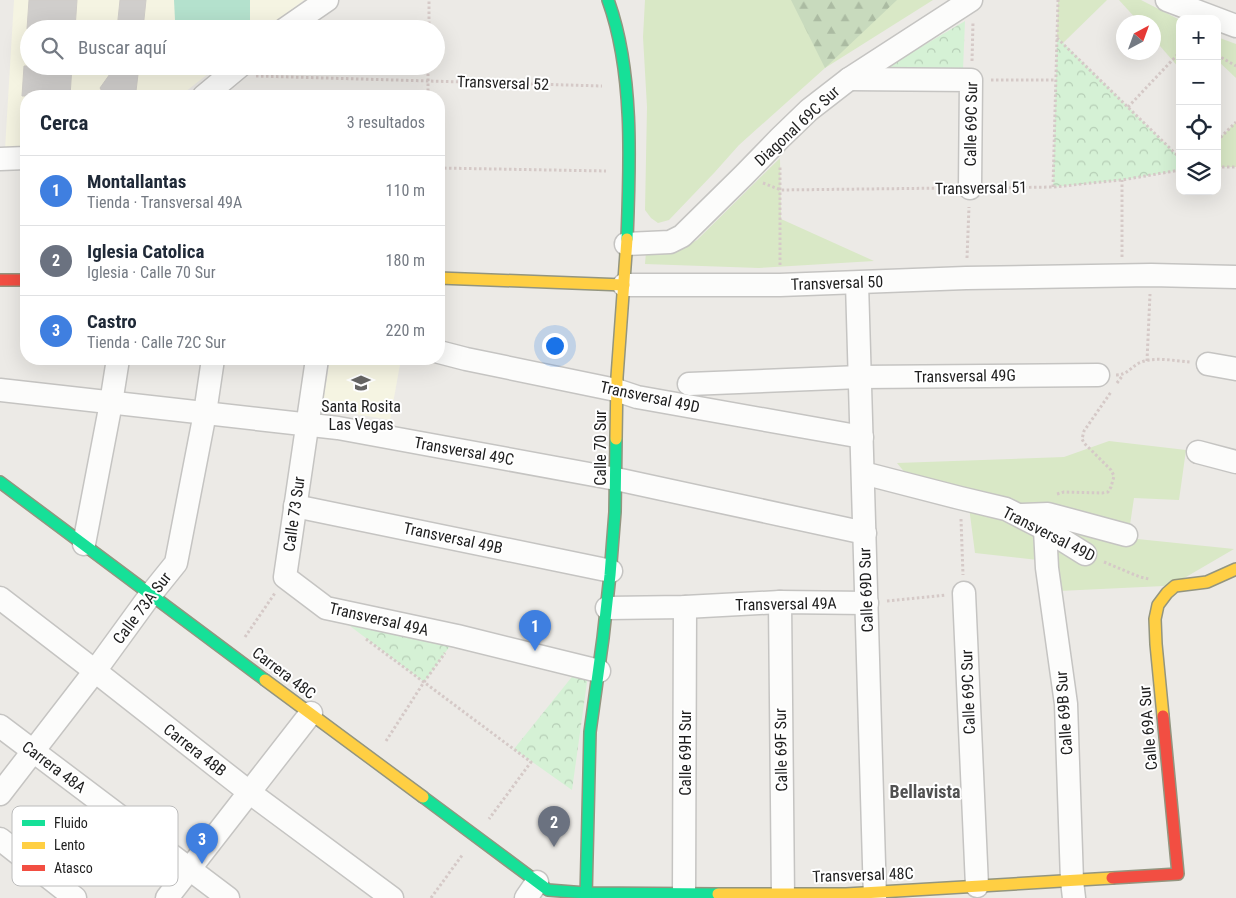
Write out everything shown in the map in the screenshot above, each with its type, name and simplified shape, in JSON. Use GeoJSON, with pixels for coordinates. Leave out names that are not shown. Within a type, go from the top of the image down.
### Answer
{"type":"FeatureCollection","features":[{"type":"Feature","properties":{"kind":"street"},"geometry":{"type":"LineString","coordinates":[[299,20],[327,0]]}},
{"type":"Feature","properties":{"kind":"street","name":"Calle 70 Sur"},"geometry":{"type":"LineString","coordinates":[[586,895],[590,732],[611,570],[616,479],[616,390],[626,244],[628,134],[625,86],[619,38],[608,0]]}},
{"type":"Feature","properties":{"kind":"street"},"geometry":{"type":"LineString","coordinates":[[1166,0],[1233,24]]}},
{"type":"Feature","properties":{"kind":"street"},"geometry":{"type":"LineString","coordinates":[[1218,0],[1233,24]]}},
{"type":"Feature","properties":{"kind":"street","name":"Diagonal 69C Sur"},"geometry":{"type":"LineString","coordinates":[[626,244],[670,242],[682,236],[809,110],[849,79],[972,10]]}},
{"type":"Feature","properties":{"kind":"street"},"geometry":{"type":"LineString","coordinates":[[211,90],[229,75]]}},
{"type":"Feature","properties":{"kind":"street"},"geometry":{"type":"LineString","coordinates":[[849,79],[971,80]]}},
{"type":"Feature","properties":{"kind":"street","name":"Calle 69C Sur"},"geometry":{"type":"LineString","coordinates":[[970,188],[971,80]]}},
{"type":"Feature","properties":{"kind":"street"},"geometry":{"type":"LineString","coordinates":[[0,159],[20,158]]}},
{"type":"Feature","properties":{"kind":"street","name":"Transversal 50"},"geometry":{"type":"LineString","coordinates":[[445,278],[624,285],[780,286],[966,278],[1151,275],[1236,277]]}},
{"type":"Feature","properties":{"kind":"street"},"geometry":{"type":"LineString","coordinates":[[0,280],[20,280]]}},
{"type":"Feature","properties":{"kind":"street","name":"Calle 69D Sur"},"geometry":{"type":"LineString","coordinates":[[857,283],[875,895]]}},
{"type":"Feature","properties":{"kind":"street","name":"Transversal 49D"},"geometry":{"type":"LineString","coordinates":[[445,354],[616,390],[637,398],[862,437]]}},
{"type":"Feature","properties":{"kind":"street"},"geometry":{"type":"LineString","coordinates":[[1208,364],[1236,369]]}},
{"type":"Feature","properties":{"kind":"street"},"geometry":{"type":"LineString","coordinates":[[84,544],[117,365]]}},
{"type":"Feature","properties":{"kind":"street","name":"Calle 73A Sur"},"geometry":{"type":"LineString","coordinates":[[0,794],[96,671],[151,594],[176,563],[205,413],[212,365]]}},
{"type":"Feature","properties":{"kind":"street","name":"Calle 73 Sur"},"geometry":{"type":"LineString","coordinates":[[285,578],[316,365]]}},
{"type":"Feature","properties":{"kind":"street","name":"Transversal 49G"},"geometry":{"type":"LineString","coordinates":[[689,384],[860,377],[1098,375]]}},
{"type":"Feature","properties":{"kind":"street","name":"Transversal 49C"},"geometry":{"type":"LineString","coordinates":[[0,390],[338,428],[616,479],[864,533]]}},
{"type":"Feature","properties":{"kind":"street"},"geometry":{"type":"LineString","coordinates":[[1198,452],[1236,462]]}},
{"type":"Feature","properties":{"kind":"street","name":"Transversal 49D"},"geometry":{"type":"LineString","coordinates":[[863,473],[1006,509],[1045,529],[1084,554]]}},
{"type":"Feature","properties":{"kind":"street","name":"Carrera 48C"},"geometry":{"type":"LineString","coordinates":[[0,482],[476,837],[537,890]]}},
{"type":"Feature","properties":{"kind":"street","name":"Transversal 49B"},"geometry":{"type":"LineString","coordinates":[[295,506],[611,570]]}},
{"type":"Feature","properties":{"kind":"street"},"geometry":{"type":"LineString","coordinates":[[1019,516],[1048,514],[1126,534]]}},
{"type":"Feature","properties":{"kind":"street","name":"Calle 69B Sur"},"geometry":{"type":"LineString","coordinates":[[1045,529],[1047,568],[1066,704],[1073,889]]}},
{"type":"Feature","properties":{"kind":"street"},"geometry":{"type":"LineString","coordinates":[[1175,586],[1207,582],[1236,569]]}},
{"type":"Feature","properties":{"kind":"street","name":"Transversal 49A"},"geometry":{"type":"LineString","coordinates":[[285,578],[326,608],[457,636],[599,671]]}},
{"type":"Feature","properties":{"kind":"street","name":"Calle 69A Sur"},"geometry":{"type":"LineString","coordinates":[[1175,586],[1158,605],[1155,619],[1178,874]]}},
{"type":"Feature","properties":{"kind":"street","name":"Calle 69C Sur"},"geometry":{"type":"LineString","coordinates":[[964,593],[977,886]]}},
{"type":"Feature","properties":{"kind":"street","name":"Carrera 48B"},"geometry":{"type":"LineString","coordinates":[[0,598],[249,792],[392,898]]}},
{"type":"Feature","properties":{"kind":"street","name":"Transversal 49A"},"geometry":{"type":"LineString","coordinates":[[607,608],[685,607],[780,602],[867,603]]}},
{"type":"Feature","properties":{"kind":"street","name":"Calle 69F Sur"},"geometry":{"type":"LineString","coordinates":[[780,602],[783,896]]}},
{"type":"Feature","properties":{"kind":"street","name":"Calle 69H Sur"},"geometry":{"type":"LineString","coordinates":[[684,896],[685,607]]}},
{"type":"Feature","properties":{"kind":"street"},"geometry":{"type":"LineString","coordinates":[[178,884],[311,713]]}},
{"type":"Feature","properties":{"kind":"street","name":"Carrera 48A"},"geometry":{"type":"LineString","coordinates":[[0,726],[106,806]]}},
{"type":"Feature","properties":{"kind":"street"},"geometry":{"type":"LineString","coordinates":[[0,839],[12,848]]}},
{"type":"Feature","properties":{"kind":"street","name":"Carrera 48A"},"geometry":{"type":"LineString","coordinates":[[178,861],[228,898]]}},
{"type":"Feature","properties":{"kind":"street","name":"Transversal 48C"},"geometry":{"type":"LineString","coordinates":[[537,890],[586,895],[875,895],[977,886],[1073,889],[1178,874]]}},
{"type":"Feature","properties":{"kind":"street"},"geometry":{"type":"LineString","coordinates":[[60,886],[75,898]]}},
{"type":"Feature","properties":{"kind":"street"},"geometry":{"type":"LineString","coordinates":[[167,898],[176,886]]}},
{"type":"Feature","properties":{"kind":"path"},"geometry":{"type":"LineString","coordinates":[[429,0],[429,20]]}},
{"type":"Feature","properties":{"kind":"path"},"geometry":{"type":"LineString","coordinates":[[1053,187],[1058,0]]}},
{"type":"Feature","properties":{"kind":"path","name":"Calle 69C Sur"},"geometry":{"type":"LineString","coordinates":[[971,80],[972,10]]}},
{"type":"Feature","properties":{"kind":"path"},"geometry":{"type":"LineString","coordinates":[[1057,37],[1176,154]]}},
{"type":"Feature","properties":{"kind":"path"},"geometry":{"type":"LineString","coordinates":[[1128,107],[1176,56]]}},
{"type":"Feature","properties":{"kind":"path"},"geometry":{"type":"LineString","coordinates":[[1221,57],[1236,66]]}},
{"type":"Feature","properties":{"kind":"path","name":"Transversal 52"},"geometry":{"type":"LineString","coordinates":[[332,75],[625,86]]}},
{"type":"Feature","properties":{"kind":"path"},"geometry":{"type":"LineString","coordinates":[[428,75],[428,90]]}},
{"type":"Feature","properties":{"kind":"path"},"geometry":{"type":"LineString","coordinates":[[971,80],[1056,80]]}},
{"type":"Feature","properties":{"kind":"path"},"geometry":{"type":"LineString","coordinates":[[1221,137],[1236,122]]}},
{"type":"Feature","properties":{"kind":"path"},"geometry":{"type":"LineString","coordinates":[[780,138],[780,286]]}},
{"type":"Feature","properties":{"kind":"path"},"geometry":{"type":"LineString","coordinates":[[1221,167],[1236,167]]}},
{"type":"Feature","properties":{"kind":"path"},"geometry":{"type":"LineString","coordinates":[[445,168],[627,171]]}},
{"type":"Feature","properties":{"kind":"path","name":"Transversal 51"},"geometry":{"type":"LineString","coordinates":[[781,190],[1053,187],[1122,180],[1176,171]]}},
{"type":"Feature","properties":{"kind":"path"},"geometry":{"type":"LineString","coordinates":[[1122,180],[1122,276]]}},
{"type":"Feature","properties":{"kind":"path","name":"Calle 69C Sur"},"geometry":{"type":"LineString","coordinates":[[966,278],[970,188]]}},
{"type":"Feature","properties":{"kind":"path"},"geometry":{"type":"LineString","coordinates":[[1147,361],[1151,275]]}},
{"type":"Feature","properties":{"kind":"path"},"geometry":{"type":"LineString","coordinates":[[1056,495],[1064,492],[1102,493],[1108,492],[1111,487],[1114,476],[1111,470],[1084,443],[1082,438],[1084,431],[1123,375],[1140,362],[1152,360],[1208,364]]}},
{"type":"Feature","properties":{"kind":"path"},"geometry":{"type":"LineString","coordinates":[[1098,375],[1123,375]]}},
{"type":"Feature","properties":{"kind":"path"},"geometry":{"type":"LineString","coordinates":[[867,603],[964,593],[960,498]]}},
{"type":"Feature","properties":{"kind":"path","name":"Transversal 49D"},"geometry":{"type":"LineString","coordinates":[[1084,554],[1140,577],[1175,586]]}},
{"type":"Feature","properties":{"kind":"path"},"geometry":{"type":"LineString","coordinates":[[233,655],[285,578]]}},
{"type":"Feature","properties":{"kind":"path"},"geometry":{"type":"LineString","coordinates":[[374,760],[424,682],[457,636]]}},
{"type":"Feature","properties":{"kind":"path"},"geometry":{"type":"LineString","coordinates":[[364,637],[531,762],[431,898]]}},
{"type":"Feature","properties":{"kind":"shaded area"},"geometry":{"type":"Polygon","coordinates":[[[14,0],[304,0],[278,20],[20,20],[20,75],[207,75],[188,90],[20,90],[20,148],[5,149],[14,0]]]}},
{"type":"Feature","properties":{"kind":"shaded area","name":"Santa Rosita Las Vegas"},"geometry":{"type":"Polygon","coordinates":[[[329,365],[400,365],[390,420],[322,408],[329,365]]]}},
{"type":"Feature","properties":{"kind":"green space"},"geometry":{"type":"Polygon","coordinates":[[[174,0],[250,0],[250,20],[175,20],[174,0]]]}},
{"type":"Feature","properties":{"kind":"green space"},"geometry":{"type":"Polygon","coordinates":[[[645,0],[933,0],[825,68],[739,145],[669,220],[658,223],[645,210],[647,107],[643,37],[645,0]]]}},
{"type":"Feature","properties":{"kind":"green space"},"geometry":{"type":"Polygon","coordinates":[[[791,0],[897,0],[825,68],[791,0]]]}},
{"type":"Feature","properties":{"kind":"green space"},"geometry":{"type":"Polygon","coordinates":[[[1058,0],[1107,0],[1063,43],[1057,37],[1058,0]]]}},
{"type":"Feature","properties":{"kind":"green space"},"geometry":{"type":"Polygon","coordinates":[[[1119,0],[1141,0],[1176,18],[1176,64],[1161,47],[1161,15],[1133,15],[1119,0]]]}},
{"type":"Feature","properties":{"kind":"green space"},"geometry":{"type":"Polygon","coordinates":[[[965,21],[963,70],[887,67],[965,21]]]}},
{"type":"Feature","properties":{"kind":"green space"},"geometry":{"type":"Polygon","coordinates":[[[1057,37],[1176,154],[1176,171],[1122,180],[1053,187],[1057,37]]]}},
{"type":"Feature","properties":{"kind":"green space"},"geometry":{"type":"Polygon","coordinates":[[[1221,38],[1236,44],[1236,78],[1221,64],[1221,38]]]}},
{"type":"Feature","properties":{"kind":"green space"},"geometry":{"type":"Polygon","coordinates":[[[1236,122],[1236,167],[1221,167],[1221,137],[1236,122]]]}},
{"type":"Feature","properties":{"kind":"green space"},"geometry":{"type":"Polygon","coordinates":[[[780,158],[781,219],[874,261],[759,268],[645,264],[646,252],[672,252],[697,240],[780,158]]]}},
{"type":"Feature","properties":{"kind":"green space"},"geometry":{"type":"Polygon","coordinates":[[[1109,441],[1186,450],[1179,500],[1134,498],[1128,538],[1234,549],[1186,577],[1164,586],[1059,591],[1055,562],[975,553],[969,507],[906,474],[897,463],[1064,457],[1109,441]]]}},
{"type":"Feature","properties":{"kind":"green space"},"geometry":{"type":"Polygon","coordinates":[[[342,620],[450,646],[424,682],[342,620]]]}},
{"type":"Feature","properties":{"kind":"green space"},"geometry":{"type":"Polygon","coordinates":[[[575,673],[588,675],[572,790],[514,749],[575,673]]]}},
{"type":"Feature","properties":{"kind":"building"},"geometry":{"type":"Polygon","coordinates":[[[29,0],[77,0],[76,20],[28,20],[29,0]]]}},
{"type":"Feature","properties":{"kind":"building"},"geometry":{"type":"Polygon","coordinates":[[[120,0],[146,0],[144,20],[118,20],[120,0]]]}},
{"type":"Feature","properties":{"kind":"building"},"geometry":{"type":"Polygon","coordinates":[[[23,75],[71,75],[70,90],[22,90],[23,75]]]}},
{"type":"Feature","properties":{"kind":"building"},"geometry":{"type":"Polygon","coordinates":[[[109,75],[138,75],[136,90],[101,90],[100,88],[109,75]]]}},
{"type":"Feature","properties":{"kind":"traffic: fast"},"geometry":{"type":"LineString","coordinates":[[608,0],[616,28],[626,87],[629,149],[627,239]]}},
{"type":"Feature","properties":{"kind":"traffic: fast"},"geometry":{"type":"LineString","coordinates":[[586,898],[590,732],[610,575],[615,512],[616,439]]}},
{"type":"Feature","properties":{"kind":"traffic: fast"},"geometry":{"type":"LineString","coordinates":[[0,482],[265,680]]}},
{"type":"Feature","properties":{"kind":"traffic: fast"},"geometry":{"type":"LineString","coordinates":[[423,797],[548,890],[586,893],[718,894]]}},
{"type":"Feature","properties":{"kind":"traffic: slow"},"geometry":{"type":"LineString","coordinates":[[616,439],[617,377],[627,239]]}},
{"type":"Feature","properties":{"kind":"traffic: slow"},"geometry":{"type":"LineString","coordinates":[[445,278],[624,285]]}},
{"type":"Feature","properties":{"kind":"traffic: slow"},"geometry":{"type":"LineString","coordinates":[[1163,716],[1156,644],[1155,619],[1158,605],[1175,586],[1207,582],[1236,569]]}},
{"type":"Feature","properties":{"kind":"traffic: slow"},"geometry":{"type":"LineString","coordinates":[[265,680],[423,797]]}},
{"type":"Feature","properties":{"kind":"traffic: slow"},"geometry":{"type":"LineString","coordinates":[[718,894],[846,894],[1112,878]]}},
{"type":"Feature","properties":{"kind":"traffic: jam"},"geometry":{"type":"LineString","coordinates":[[0,280],[20,280]]}},
{"type":"Feature","properties":{"kind":"traffic: jam"},"geometry":{"type":"LineString","coordinates":[[1112,878],[1178,874],[1163,716]]}},
{"type":"Feature","properties":{"kind":"place","name":"Santa Rosita Las Vegas"},"geometry":{"type":"Point","coordinates":[361,383]}},
{"type":"Feature","properties":{"kind":"place","name":"Montallantas"},"geometry":{"type":"Point","coordinates":[535,651]}},
{"type":"Feature","properties":{"kind":"place","name":"Iglesia Catolica"},"geometry":{"type":"Point","coordinates":[554,847]}},
{"type":"Feature","properties":{"kind":"place","name":"Castro"},"geometry":{"type":"Point","coordinates":[202,864]}},
{"type":"Feature","properties":{"kind":"district","name":"Bellavista"},"geometry":{"type":"Point","coordinates":[925,791]}}]}
